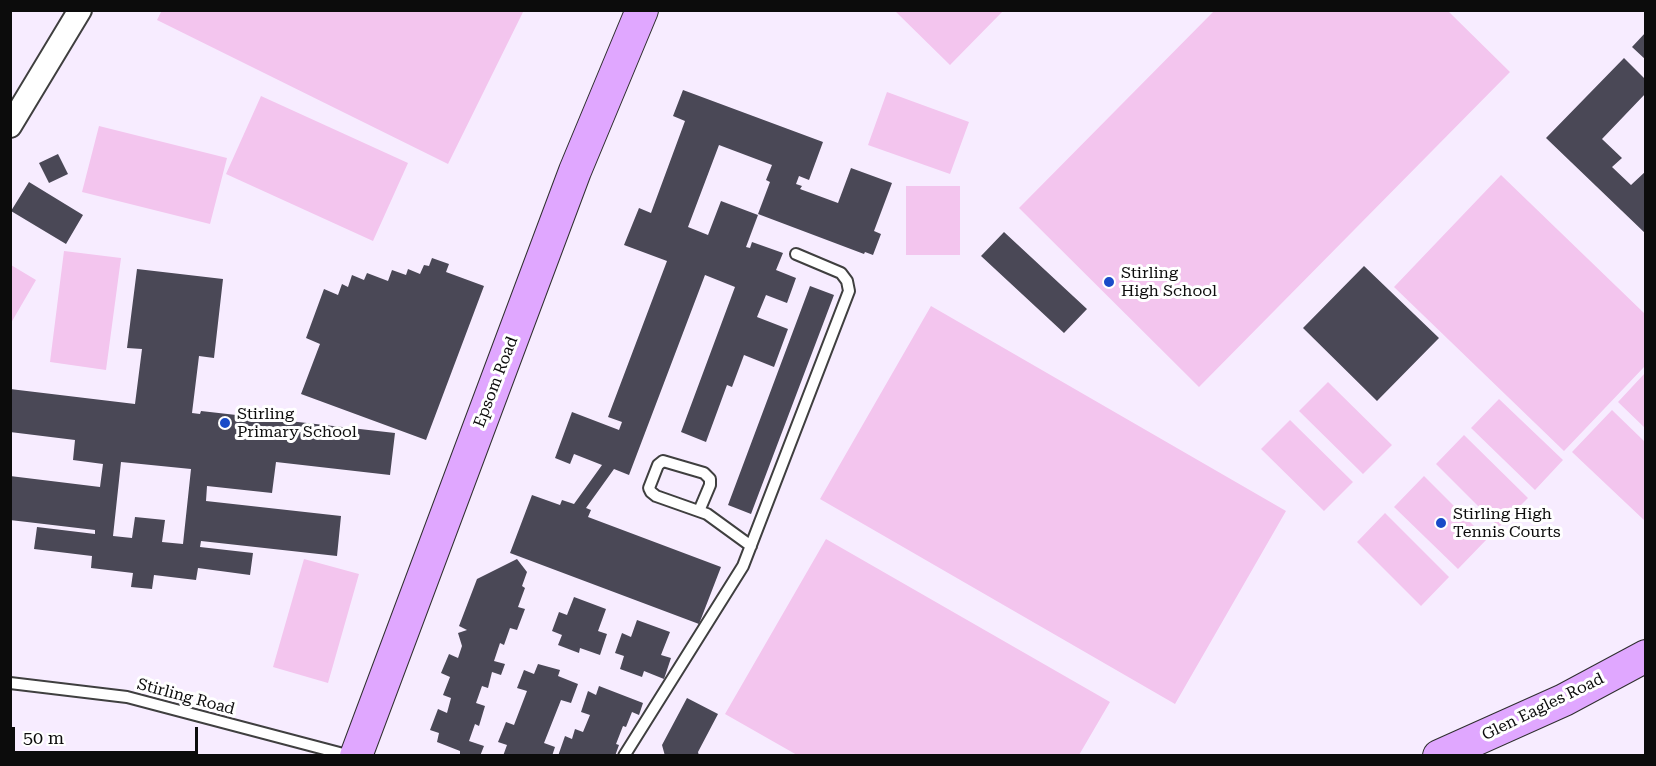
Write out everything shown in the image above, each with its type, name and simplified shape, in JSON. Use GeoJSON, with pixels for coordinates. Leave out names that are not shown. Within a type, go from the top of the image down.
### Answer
{"type":"FeatureCollection","features":[{"type":"Feature","properties":{"kind":"street"},"geometry":{"type":"LineString","coordinates":[[10,126],[80,10]]}},
{"type":"Feature","properties":{"kind":"street","name":"Epsom Road"},"geometry":{"type":"LineString","coordinates":[[356,756],[575,171],[642,10]]}},
{"type":"Feature","properties":{"kind":"street","name":"Glen Eagles Road"},"geometry":{"type":"LineString","coordinates":[[1439,756],[1564,700],[1646,656]]}},
{"type":"Feature","properties":{"kind":"lane"},"geometry":{"type":"LineString","coordinates":[[624,756],[743,566],[849,291],[848,280],[841,273],[796,255]]}},
{"type":"Feature","properties":{"kind":"lane"},"geometry":{"type":"LineString","coordinates":[[699,511],[710,485],[710,478],[704,473],[669,461],[663,461],[658,465],[649,488],[651,492],[656,496],[707,514],[751,546]]}},
{"type":"Feature","properties":{"kind":"lane","name":"Stirling Road"},"geometry":{"type":"LineString","coordinates":[[10,683],[127,697],[309,751],[351,756]]}},
{"type":"Feature","properties":{"kind":"shaded area"},"geometry":{"type":"Polygon","coordinates":[[[162,10],[520,10],[523,12],[448,164],[157,20],[162,10]]]}},
{"type":"Feature","properties":{"kind":"shaded area"},"geometry":{"type":"Polygon","coordinates":[[[895,11],[1003,11],[950,65],[895,11]]]}},
{"type":"Feature","properties":{"kind":"shaded area"},"geometry":{"type":"Polygon","coordinates":[[[1214,11],[1448,11],[1510,72],[1199,387],[1019,208],[1214,11]]]}},
{"type":"Feature","properties":{"kind":"shaded area"},"geometry":{"type":"Polygon","coordinates":[[[887,92],[969,122],[950,174],[868,145],[887,92]]]}},
{"type":"Feature","properties":{"kind":"shaded area"},"geometry":{"type":"Polygon","coordinates":[[[261,96],[408,163],[373,241],[226,174],[261,96]]]}},
{"type":"Feature","properties":{"kind":"shaded area"},"geometry":{"type":"Polygon","coordinates":[[[99,126],[227,158],[210,224],[82,192],[99,126]]]}},
{"type":"Feature","properties":{"kind":"shaded area"},"geometry":{"type":"Polygon","coordinates":[[[1501,175],[1645,314],[1645,366],[1564,451],[1394,287],[1501,175]]]}},
{"type":"Feature","properties":{"kind":"shaded area"},"geometry":{"type":"Polygon","coordinates":[[[906,186],[960,186],[960,255],[906,255],[906,186]]]}},
{"type":"Feature","properties":{"kind":"shaded area"},"geometry":{"type":"Polygon","coordinates":[[[64,251],[121,258],[106,370],[50,362],[64,251]]]}},
{"type":"Feature","properties":{"kind":"shaded area"},"geometry":{"type":"Polygon","coordinates":[[[11,265],[36,280],[11,323],[11,265]]]}},
{"type":"Feature","properties":{"kind":"shaded area"},"geometry":{"type":"Polygon","coordinates":[[[931,306],[1286,511],[1175,704],[820,499],[931,306]]]}},
{"type":"Feature","properties":{"kind":"shaded area"},"geometry":{"type":"Polygon","coordinates":[[[1645,373],[1645,428],[1618,402],[1645,373]]]}},
{"type":"Feature","properties":{"kind":"shaded area"},"geometry":{"type":"Polygon","coordinates":[[[1328,382],[1392,445],[1363,474],[1299,411],[1328,382]]]}},
{"type":"Feature","properties":{"kind":"shaded area"},"geometry":{"type":"Polygon","coordinates":[[[1499,399],[1563,460],[1535,490],[1471,428],[1499,399]]]}},
{"type":"Feature","properties":{"kind":"shaded area"},"geometry":{"type":"Polygon","coordinates":[[[1612,410],[1645,442],[1645,521],[1572,452],[1612,410]]]}},
{"type":"Feature","properties":{"kind":"shaded area"},"geometry":{"type":"Polygon","coordinates":[[[1290,420],[1353,482],[1324,511],[1261,449],[1290,420]]]}},
{"type":"Feature","properties":{"kind":"shaded area"},"geometry":{"type":"Polygon","coordinates":[[[1464,435],[1528,498],[1499,527],[1436,464],[1464,435]]]}},
{"type":"Feature","properties":{"kind":"shaded area","name":"Stirling High Tennis Courts"},"geometry":{"type":"Polygon","coordinates":[[[1424,476],[1487,539],[1458,569],[1394,507],[1424,476]]]}},
{"type":"Feature","properties":{"kind":"shaded area"},"geometry":{"type":"Polygon","coordinates":[[[1385,513],[1449,577],[1421,606],[1357,542],[1385,513]]]}},
{"type":"Feature","properties":{"kind":"shaded area"},"geometry":{"type":"Polygon","coordinates":[[[826,539],[1110,702],[1079,755],[797,755],[725,714],[826,539]]]}},
{"type":"Feature","properties":{"kind":"shaded area"},"geometry":{"type":"Polygon","coordinates":[[[304,559],[359,574],[328,683],[273,667],[304,559]]]}},
{"type":"Feature","properties":{"kind":"building"},"geometry":{"type":"Polygon","coordinates":[[[1646,32],[1646,60],[1632,47],[1646,32]]]}},
{"type":"Feature","properties":{"kind":"building"},"geometry":{"type":"Polygon","coordinates":[[[1624,58],[1646,80],[1646,93],[1602,139],[1622,158],[1612,167],[1631,185],[1646,171],[1646,234],[1546,138],[1624,58]]]}},
{"type":"Feature","properties":{"kind":"building"},"geometry":{"type":"Polygon","coordinates":[[[683,90],[823,142],[809,180],[799,176],[796,184],[802,186],[800,189],[838,203],[851,168],[892,183],[874,231],[881,234],[873,255],[865,252],[864,254],[758,214],[770,182],[766,180],[772,165],[719,145],[688,227],[708,235],[721,201],[758,215],[746,247],[750,248],[752,242],[783,253],[776,270],[796,278],[787,303],[766,295],[757,317],[788,329],[774,367],[744,355],[732,387],[727,385],[706,442],[681,432],[735,287],[705,275],[629,475],[614,469],[586,508],[591,510],[588,517],[721,567],[699,624],[510,553],[532,495],[560,505],[562,500],[574,504],[602,465],[574,454],[570,464],[555,458],[572,412],[619,430],[622,422],[608,417],[667,261],[624,245],[639,208],[651,213],[685,121],[673,116],[683,90]]]}},
{"type":"Feature","properties":{"kind":"building"},"geometry":{"type":"Polygon","coordinates":[[[58,154],[68,174],[49,183],[39,163],[58,154]]]}},
{"type":"Feature","properties":{"kind":"building"},"geometry":{"type":"Polygon","coordinates":[[[29,182],[83,215],[66,244],[11,211],[29,182]]]}},
{"type":"Feature","properties":{"kind":"building"},"geometry":{"type":"Polygon","coordinates":[[[1004,232],[1087,309],[1064,333],[981,256],[1004,232]]]}},
{"type":"Feature","properties":{"kind":"building"},"geometry":{"type":"Polygon","coordinates":[[[432,258],[449,264],[446,272],[484,286],[426,440],[301,394],[320,344],[306,338],[324,289],[338,295],[342,284],[348,287],[352,275],[364,280],[367,273],[388,281],[392,270],[406,275],[408,269],[420,274],[424,265],[429,266],[432,258]]]}},
{"type":"Feature","properties":{"kind":"building"},"geometry":{"type":"Polygon","coordinates":[[[1364,266],[1439,338],[1377,401],[1303,328],[1364,266]]]}},
{"type":"Feature","properties":{"kind":"building"},"geometry":{"type":"Polygon","coordinates":[[[137,269],[223,279],[214,358],[199,356],[192,413],[200,414],[201,411],[395,433],[390,475],[276,462],[272,493],[207,486],[206,501],[341,516],[337,556],[201,541],[200,547],[253,553],[250,575],[198,568],[196,580],[154,575],[152,589],[131,587],[133,573],[91,568],[92,556],[34,549],[37,527],[95,534],[95,530],[10,520],[10,476],[100,487],[103,464],[73,460],[75,440],[10,432],[10,389],[135,404],[142,349],[127,348],[137,269]],[[121,462],[113,536],[132,538],[135,517],[165,520],[162,542],[183,544],[191,469],[121,462]]]}},
{"type":"Feature","properties":{"kind":"building"},"geometry":{"type":"Polygon","coordinates":[[[810,286],[834,295],[751,514],[728,505],[810,286]]]}},
{"type":"Feature","properties":{"kind":"building"},"geometry":{"type":"Polygon","coordinates":[[[517,559],[527,572],[522,586],[525,588],[518,607],[525,609],[517,630],[510,628],[504,645],[500,643],[494,661],[505,664],[501,675],[492,672],[488,688],[482,686],[476,703],[485,706],[479,726],[475,724],[469,741],[484,746],[480,756],[463,756],[460,751],[437,742],[439,733],[430,730],[438,709],[447,713],[451,698],[443,695],[450,677],[441,673],[449,654],[458,658],[462,646],[458,633],[467,630],[459,626],[477,579],[517,559]]]}},
{"type":"Feature","properties":{"kind":"building"},"geometry":{"type":"Polygon","coordinates":[[[574,597],[606,609],[598,631],[607,634],[600,655],[580,648],[579,653],[558,645],[562,635],[552,631],[559,612],[567,615],[574,597]]]}},
{"type":"Feature","properties":{"kind":"building"},"geometry":{"type":"Polygon","coordinates":[[[637,620],[670,632],[661,655],[671,658],[664,679],[644,671],[642,677],[620,669],[624,656],[615,653],[622,633],[631,637],[637,620]]]}},
{"type":"Feature","properties":{"kind":"building"},"geometry":{"type":"Polygon","coordinates":[[[538,664],[560,670],[558,676],[578,684],[571,703],[561,700],[544,743],[555,747],[552,756],[503,756],[507,745],[498,742],[506,722],[514,725],[527,691],[517,688],[524,670],[534,674],[538,664]]]}},
{"type":"Feature","properties":{"kind":"building"},"geometry":{"type":"Polygon","coordinates":[[[599,686],[643,703],[639,715],[632,712],[626,727],[623,726],[616,744],[619,745],[615,756],[607,754],[607,756],[558,756],[565,736],[572,739],[575,729],[583,732],[590,715],[581,712],[588,691],[596,695],[599,686]]]}},
{"type":"Feature","properties":{"kind":"building"},"geometry":{"type":"Polygon","coordinates":[[[687,698],[718,714],[698,752],[699,756],[665,756],[662,745],[687,698]]]}},
{"type":"Feature","properties":{"kind":"place","name":"Stirling High School"},"geometry":{"type":"Point","coordinates":[1109,282]}},
{"type":"Feature","properties":{"kind":"place","name":"Stirling Primary School"},"geometry":{"type":"Point","coordinates":[225,423]}},
{"type":"Feature","properties":{"kind":"place","name":"Stirling High Tennis Courts"},"geometry":{"type":"Point","coordinates":[1441,523]}}]}
